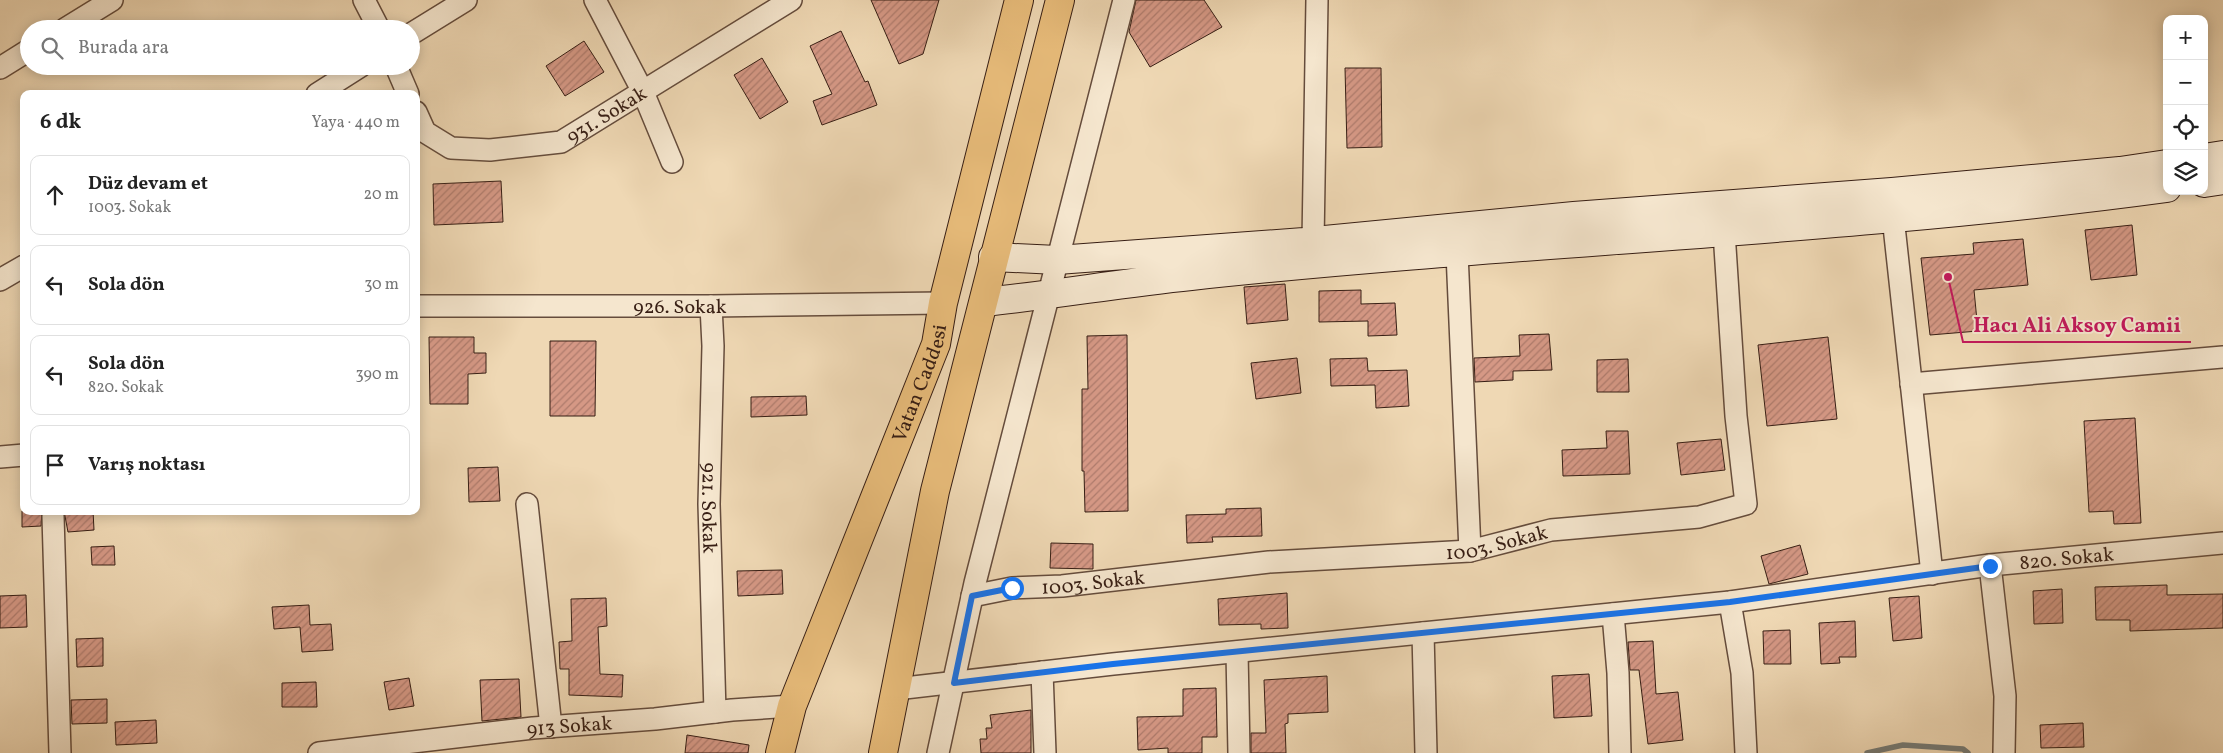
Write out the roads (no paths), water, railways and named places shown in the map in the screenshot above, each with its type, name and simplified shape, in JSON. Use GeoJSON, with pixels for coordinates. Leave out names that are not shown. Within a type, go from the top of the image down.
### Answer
{"type":"FeatureCollection","features":[{"type":"Feature","properties":{"kind":"highway","name":"Vatan Caddesi"},"geometry":{"type":"LineString","coordinates":[[780,753],[792,706],[936,344],[943,303],[1019,0]]}},
{"type":"Feature","properties":{"kind":"highway","name":"Vatan Caddesi"},"geometry":{"type":"LineString","coordinates":[[883,753],[935,491],[984,302],[993,257],[1060,0]]}},
{"type":"Feature","properties":{"kind":"street"},"geometry":{"type":"LineString","coordinates":[[80,20],[112,0]]}},
{"type":"Feature","properties":{"kind":"street"},"geometry":{"type":"LineString","coordinates":[[364,0],[374,20]]}},
{"type":"Feature","properties":{"kind":"street"},"geometry":{"type":"LineString","coordinates":[[420,28],[466,0]]}},
{"type":"Feature","properties":{"kind":"street"},"geometry":{"type":"LineString","coordinates":[[595,0],[643,92],[672,162]]}},
{"type":"Feature","properties":{"kind":"street","name":"931. Sokak"},"geometry":{"type":"LineString","coordinates":[[420,121],[425,132],[452,148],[490,150],[561,142],[791,0]]}},
{"type":"Feature","properties":{"kind":"street"},"geometry":{"type":"LineString","coordinates":[[938,753],[972,596],[1047,295],[1124,0]]}},
{"type":"Feature","properties":{"kind":"street"},"geometry":{"type":"LineString","coordinates":[[1313,241],[1317,0]]}},
{"type":"Feature","properties":{"kind":"street"},"geometry":{"type":"LineString","coordinates":[[0,68],[20,56]]}},
{"type":"Feature","properties":{"kind":"street"},"geometry":{"type":"LineString","coordinates":[[323,90],[346,75]]}},
{"type":"Feature","properties":{"kind":"street"},"geometry":{"type":"LineString","coordinates":[[400,75],[406,90]]}},
{"type":"Feature","properties":{"kind":"street"},"geometry":{"type":"LineString","coordinates":[[2208,157],[2223,155]]}},
{"type":"Feature","properties":{"kind":"street"},"geometry":{"type":"LineString","coordinates":[[993,257],[1057,260],[1313,241],[1574,216],[1892,192],[2120,171],[2163,165]]}},
{"type":"Feature","properties":{"kind":"street"},"geometry":{"type":"LineString","coordinates":[[2208,182],[2223,180]]}},
{"type":"Feature","properties":{"kind":"street"},"geometry":{"type":"LineString","coordinates":[[984,302],[1190,276],[2061,202],[2163,189]]}},
{"type":"Feature","properties":{"kind":"street"},"geometry":{"type":"LineString","coordinates":[[1893,217],[1932,574]]}},
{"type":"Feature","properties":{"kind":"street","name":"1003. Sokak"},"geometry":{"type":"LineString","coordinates":[[972,596],[1012,588],[1062,586],[1269,562],[1470,551],[1551,530],[1699,517],[1746,504],[1736,416],[1724,232]]}},
{"type":"Feature","properties":{"kind":"street"},"geometry":{"type":"LineString","coordinates":[[1457,253],[1470,551]]}},
{"type":"Feature","properties":{"kind":"street","name":"926. Sokak"},"geometry":{"type":"LineString","coordinates":[[420,306],[711,306],[943,303]]}},
{"type":"Feature","properties":{"kind":"street","name":"921. Sokak"},"geometry":{"type":"LineString","coordinates":[[711,306],[714,346],[709,504],[715,712]]}},
{"type":"Feature","properties":{"kind":"street"},"geometry":{"type":"LineString","coordinates":[[1911,384],[2223,356]]}},
{"type":"Feature","properties":{"kind":"street"},"geometry":{"type":"LineString","coordinates":[[0,458],[20,456]]}},
{"type":"Feature","properties":{"kind":"street"},"geometry":{"type":"LineString","coordinates":[[527,504],[551,727]]}},
{"type":"Feature","properties":{"kind":"street"},"geometry":{"type":"LineString","coordinates":[[53,516],[60,753]]}},
{"type":"Feature","properties":{"kind":"street","name":"820. Sokak"},"geometry":{"type":"LineString","coordinates":[[896,688],[1730,602],[1990,566],[2223,543]]}},
{"type":"Feature","properties":{"kind":"street"},"geometry":{"type":"LineString","coordinates":[[1990,566],[2005,696],[2004,753]]}},
{"type":"Feature","properties":{"kind":"street"},"geometry":{"type":"LineString","coordinates":[[1730,602],[1742,673],[1746,753]]}},
{"type":"Feature","properties":{"kind":"street"},"geometry":{"type":"LineString","coordinates":[[1613,614],[1618,673],[1620,753]]}},
{"type":"Feature","properties":{"kind":"street"},"geometry":{"type":"LineString","coordinates":[[1423,633],[1426,753]]}},
{"type":"Feature","properties":{"kind":"street"},"geometry":{"type":"LineString","coordinates":[[1237,652],[1239,753]]}},
{"type":"Feature","properties":{"kind":"street"},"geometry":{"type":"LineString","coordinates":[[1042,672],[1045,753]]}},
{"type":"Feature","properties":{"kind":"street","name":"913 Sokak"},"geometry":{"type":"LineString","coordinates":[[319,753],[551,727],[792,706]]}},
{"type":"Feature","properties":{"kind":"waterway"},"geometry":{"type":"LineString","coordinates":[[1867,753],[1903,745],[1963,749],[1968,753]]}},
{"type":"Feature","properties":{"kind":"place","name":"Hacı Ali Aksoy Camii"},"geometry":{"type":"Point","coordinates":[1948,277]}}]}
